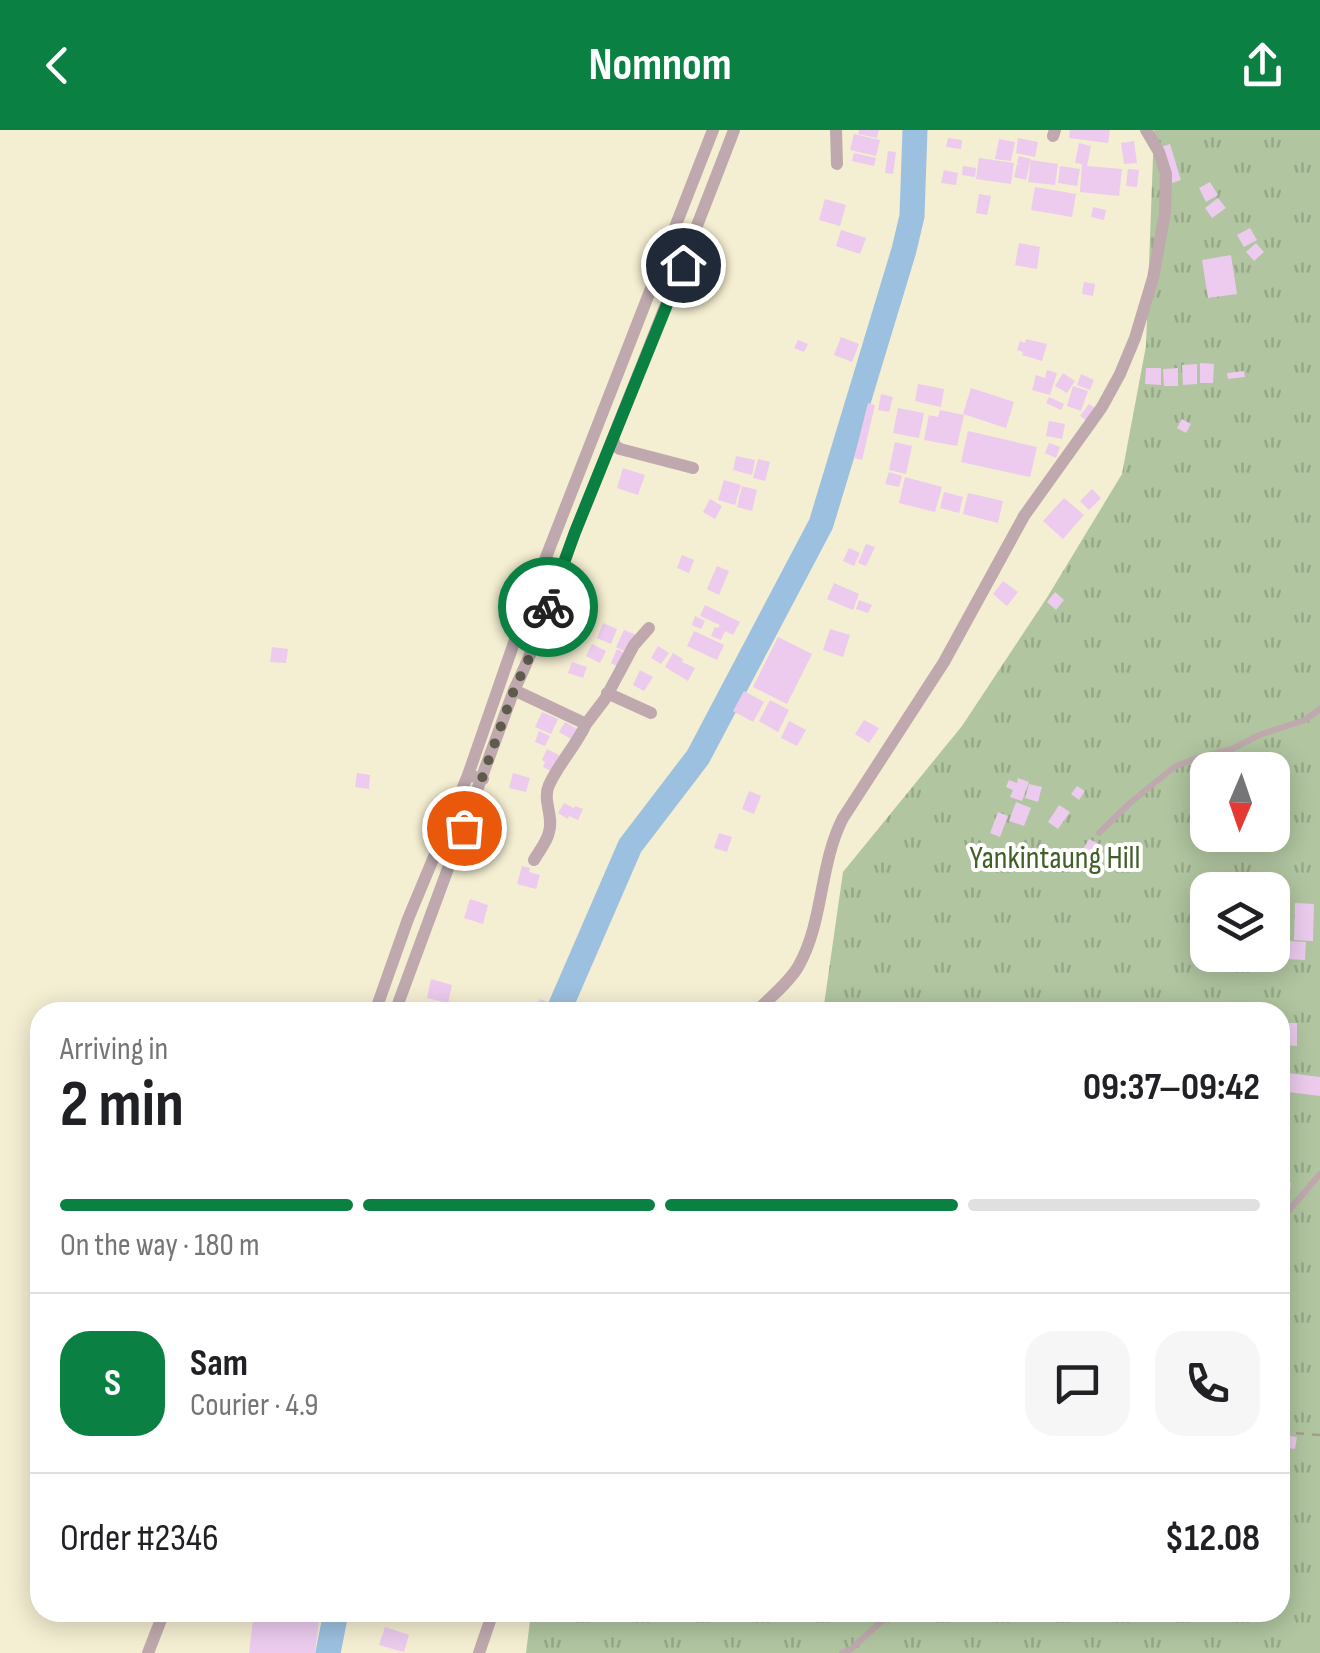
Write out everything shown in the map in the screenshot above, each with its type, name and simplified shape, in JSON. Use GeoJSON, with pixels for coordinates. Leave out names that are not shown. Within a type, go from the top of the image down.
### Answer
{"type":"FeatureCollection","features":[{"type":"Feature","properties":{"kind":"street"},"geometry":{"type":"LineString","coordinates":[[379,1002],[408,920],[514,690],[529,599],[713,130]]}},
{"type":"Feature","properties":{"kind":"street"},"geometry":{"type":"LineString","coordinates":[[399,1002],[517,665],[679,276],[734,130]]}},
{"type":"Feature","properties":{"kind":"street"},"geometry":{"type":"LineString","coordinates":[[836,130],[838,164]]}},
{"type":"Feature","properties":{"kind":"street"},"geometry":{"type":"LineString","coordinates":[[766,1002],[800,964],[842,818],[944,662],[1024,516],[1102,407],[1120,374],[1153,278],[1167,197],[1166,174],[1146,130]]}},
{"type":"Feature","properties":{"kind":"street"},"geometry":{"type":"LineString","coordinates":[[613,438],[620,450],[693,468]]}},
{"type":"Feature","properties":{"kind":"street"},"geometry":{"type":"LineString","coordinates":[[534,860],[550,832],[548,787],[605,699],[634,645],[649,628]]}},
{"type":"Feature","properties":{"kind":"street"},"geometry":{"type":"LineString","coordinates":[[514,690],[586,724]]}},
{"type":"Feature","properties":{"kind":"street"},"geometry":{"type":"LineString","coordinates":[[607,693],[651,713]]}},
{"type":"Feature","properties":{"kind":"street"},"geometry":{"type":"LineString","coordinates":[[148,1653],[160,1622]]}},
{"type":"Feature","properties":{"kind":"street"},"geometry":{"type":"LineString","coordinates":[[479,1653],[490,1622]]}},
{"type":"Feature","properties":{"kind":"lane"},"geometry":{"type":"LineString","coordinates":[[1098,833],[1174,768],[1304,720],[1320,709]]}},
{"type":"Feature","properties":{"kind":"lane"},"geometry":{"type":"LineString","coordinates":[[1290,1209],[1320,1174]]}},
{"type":"Feature","properties":{"kind":"lane"},"geometry":{"type":"LineString","coordinates":[[842,1653],[881,1622]]}},
{"type":"Feature","properties":{"kind":"path"},"geometry":{"type":"LineString","coordinates":[[1290,1433],[1320,1435]]}},
{"type":"Feature","properties":{"kind":"green space","name":"Yankintaung Hill"},"geometry":{"type":"Polygon","coordinates":[[[1154,130],[1320,130],[1320,1653],[526,1653],[530,1622],[1290,1622],[1290,1002],[824,1002],[843,872],[962,726],[1122,474],[1146,346],[1154,130]]]}},
{"type":"Feature","properties":{"kind":"building"},"geometry":{"type":"Polygon","coordinates":[[[859,130],[879,130],[877,138],[858,134],[859,130]]]}},
{"type":"Feature","properties":{"kind":"building"},"geometry":{"type":"Polygon","coordinates":[[[1070,130],[1110,130],[1108,143],[1069,138],[1070,130]]]}},
{"type":"Feature","properties":{"kind":"building"},"geometry":{"type":"Polygon","coordinates":[[[854,134],[880,140],[876,156],[850,150],[854,134]]]}},
{"type":"Feature","properties":{"kind":"building"},"geometry":{"type":"Polygon","coordinates":[[[948,138],[962,140],[961,149],[946,147],[948,138]]]}},
{"type":"Feature","properties":{"kind":"building"},"geometry":{"type":"Polygon","coordinates":[[[1018,138],[1038,142],[1035,157],[1016,153],[1018,138]]]}},
{"type":"Feature","properties":{"kind":"building"},"geometry":{"type":"Polygon","coordinates":[[[999,139],[1015,142],[1011,161],[995,159],[999,139]]]}},
{"type":"Feature","properties":{"kind":"building"},"geometry":{"type":"Polygon","coordinates":[[[1134,141],[1137,163],[1124,164],[1121,143],[1134,141]]]}},
{"type":"Feature","properties":{"kind":"building"},"geometry":{"type":"Polygon","coordinates":[[[1079,143],[1091,146],[1087,166],[1122,169],[1119,196],[1080,192],[1082,164],[1075,163],[1079,143]]]}},
{"type":"Feature","properties":{"kind":"building"},"geometry":{"type":"Polygon","coordinates":[[[1170,144],[1181,180],[1172,183],[1161,147],[1170,144]]]}},
{"type":"Feature","properties":{"kind":"building"},"geometry":{"type":"Polygon","coordinates":[[[888,151],[896,152],[893,174],[885,173],[888,151]]]}},
{"type":"Feature","properties":{"kind":"building"},"geometry":{"type":"Polygon","coordinates":[[[854,153],[876,158],[874,166],[852,161],[854,153]]]}},
{"type":"Feature","properties":{"kind":"building"},"geometry":{"type":"Polygon","coordinates":[[[1019,156],[1031,159],[1026,180],[1014,177],[1019,156]]]}},
{"type":"Feature","properties":{"kind":"building"},"geometry":{"type":"Polygon","coordinates":[[[979,158],[1014,163],[1011,184],[976,179],[979,158]]]}},
{"type":"Feature","properties":{"kind":"building"},"geometry":{"type":"Polygon","coordinates":[[[1031,160],[1058,164],[1055,185],[1028,182],[1031,160]]]}},
{"type":"Feature","properties":{"kind":"building"},"geometry":{"type":"Polygon","coordinates":[[[963,166],[976,168],[975,177],[962,175],[963,166]]]}},
{"type":"Feature","properties":{"kind":"building"},"geometry":{"type":"Polygon","coordinates":[[[1060,166],[1080,169],[1077,186],[1058,183],[1060,166]]]}},
{"type":"Feature","properties":{"kind":"building"},"geometry":{"type":"Polygon","coordinates":[[[1128,169],[1139,170],[1137,187],[1126,186],[1128,169]]]}},
{"type":"Feature","properties":{"kind":"building"},"geometry":{"type":"Polygon","coordinates":[[[944,170],[958,173],[956,185],[941,183],[944,170]]]}},
{"type":"Feature","properties":{"kind":"building"},"geometry":{"type":"Polygon","coordinates":[[[1210,182],[1218,195],[1206,202],[1199,188],[1210,182]]]}},
{"type":"Feature","properties":{"kind":"building"},"geometry":{"type":"Polygon","coordinates":[[[1035,187],[1076,194],[1072,217],[1031,210],[1035,187]]]}},
{"type":"Feature","properties":{"kind":"building"},"geometry":{"type":"Polygon","coordinates":[[[979,194],[991,196],[987,215],[976,213],[979,194]]]}},
{"type":"Feature","properties":{"kind":"building"},"geometry":{"type":"Polygon","coordinates":[[[1218,198],[1226,208],[1212,218],[1205,208],[1218,198]]]}},
{"type":"Feature","properties":{"kind":"building"},"geometry":{"type":"Polygon","coordinates":[[[825,199],[846,205],[840,226],[819,220],[825,199]]]}},
{"type":"Feature","properties":{"kind":"building"},"geometry":{"type":"Polygon","coordinates":[[[1093,207],[1106,210],[1104,220],[1091,217],[1093,207]]]}},
{"type":"Feature","properties":{"kind":"building"},"geometry":{"type":"Polygon","coordinates":[[[1250,228],[1257,240],[1244,247],[1237,235],[1250,228]]]}},
{"type":"Feature","properties":{"kind":"building"},"geometry":{"type":"Polygon","coordinates":[[[841,230],[866,238],[860,254],[836,246],[841,230]]]}},
{"type":"Feature","properties":{"kind":"building"},"geometry":{"type":"Polygon","coordinates":[[[1019,243],[1040,247],[1037,269],[1015,265],[1019,243]]]}},
{"type":"Feature","properties":{"kind":"building"},"geometry":{"type":"Polygon","coordinates":[[[1256,243],[1264,252],[1254,261],[1246,252],[1256,243]]]}},
{"type":"Feature","properties":{"kind":"building"},"geometry":{"type":"Polygon","coordinates":[[[1231,255],[1237,294],[1208,298],[1202,260],[1231,255]]]}},
{"type":"Feature","properties":{"kind":"building"},"geometry":{"type":"Polygon","coordinates":[[[1084,282],[1095,284],[1093,296],[1082,294],[1084,282]]]}},
{"type":"Feature","properties":{"kind":"building"},"geometry":{"type":"Polygon","coordinates":[[[841,337],[859,344],[852,362],[834,355],[841,337]]]}},
{"type":"Feature","properties":{"kind":"building"},"geometry":{"type":"Polygon","coordinates":[[[1026,339],[1047,344],[1042,361],[1017,350],[1020,341],[1025,343],[1026,339]]]}},
{"type":"Feature","properties":{"kind":"building"},"geometry":{"type":"Polygon","coordinates":[[[798,340],[808,344],[804,352],[794,348],[798,340]]]}},
{"type":"Feature","properties":{"kind":"building"},"geometry":{"type":"Polygon","coordinates":[[[1200,363],[1214,364],[1213,383],[1200,383],[1200,363]]]}},
{"type":"Feature","properties":{"kind":"building"},"geometry":{"type":"Polygon","coordinates":[[[1197,364],[1197,384],[1183,385],[1182,365],[1197,364]]]}},
{"type":"Feature","properties":{"kind":"building"},"geometry":{"type":"Polygon","coordinates":[[[1146,368],[1161,368],[1161,385],[1145,384],[1146,368]]]}},
{"type":"Feature","properties":{"kind":"building"},"geometry":{"type":"Polygon","coordinates":[[[1178,368],[1178,386],[1164,386],[1163,369],[1178,368]]]}},
{"type":"Feature","properties":{"kind":"building"},"geometry":{"type":"Polygon","coordinates":[[[1047,370],[1057,373],[1050,395],[1032,390],[1036,375],[1045,378],[1047,370]]]}},
{"type":"Feature","properties":{"kind":"building"},"geometry":{"type":"Polygon","coordinates":[[[1244,371],[1245,377],[1228,379],[1227,373],[1244,371]]]}},
{"type":"Feature","properties":{"kind":"building"},"geometry":{"type":"Polygon","coordinates":[[[1063,373],[1075,381],[1067,393],[1055,386],[1063,373]]]}},
{"type":"Feature","properties":{"kind":"building"},"geometry":{"type":"Polygon","coordinates":[[[1081,374],[1094,380],[1090,390],[1077,385],[1081,374]]]}},
{"type":"Feature","properties":{"kind":"building"},"geometry":{"type":"Polygon","coordinates":[[[918,384],[944,389],[941,407],[915,401],[918,384]]]}},
{"type":"Feature","properties":{"kind":"building"},"geometry":{"type":"Polygon","coordinates":[[[1073,386],[1088,391],[1081,411],[1067,406],[1073,386]]]}},
{"type":"Feature","properties":{"kind":"building"},"geometry":{"type":"Polygon","coordinates":[[[971,388],[1014,402],[1006,428],[963,414],[971,388]]]}},
{"type":"Feature","properties":{"kind":"building"},"geometry":{"type":"Polygon","coordinates":[[[881,394],[893,397],[889,412],[878,410],[881,394]]]}},
{"type":"Feature","properties":{"kind":"building"},"geometry":{"type":"Polygon","coordinates":[[[1049,397],[1064,404],[1061,410],[1046,403],[1049,397]]]}},
{"type":"Feature","properties":{"kind":"building"},"geometry":{"type":"Polygon","coordinates":[[[868,403],[875,405],[862,460],[854,458],[868,403]]]}},
{"type":"Feature","properties":{"kind":"building"},"geometry":{"type":"Polygon","coordinates":[[[1089,404],[1095,408],[1086,420],[1080,416],[1089,404]]]}},
{"type":"Feature","properties":{"kind":"building"},"geometry":{"type":"Polygon","coordinates":[[[898,408],[924,413],[919,438],[893,433],[898,408]]]}},
{"type":"Feature","properties":{"kind":"building"},"geometry":{"type":"Polygon","coordinates":[[[940,410],[964,415],[957,446],[924,440],[929,415],[938,417],[940,410]]]}},
{"type":"Feature","properties":{"kind":"building"},"geometry":{"type":"Polygon","coordinates":[[[1182,419],[1191,424],[1186,433],[1177,428],[1182,419]]]}},
{"type":"Feature","properties":{"kind":"building"},"geometry":{"type":"Polygon","coordinates":[[[1049,421],[1065,424],[1062,439],[1046,436],[1049,421]]]}},
{"type":"Feature","properties":{"kind":"building"},"geometry":{"type":"Polygon","coordinates":[[[968,431],[1037,447],[1030,477],[961,462],[968,431]]]}},
{"type":"Feature","properties":{"kind":"building"},"geometry":{"type":"Polygon","coordinates":[[[895,442],[912,446],[906,474],[889,470],[895,442]]]}},
{"type":"Feature","properties":{"kind":"building"},"geometry":{"type":"Polygon","coordinates":[[[1049,443],[1060,447],[1056,458],[1045,453],[1049,443]]]}},
{"type":"Feature","properties":{"kind":"building"},"geometry":{"type":"Polygon","coordinates":[[[736,456],[755,460],[752,475],[733,470],[736,456]]]}},
{"type":"Feature","properties":{"kind":"building"},"geometry":{"type":"Polygon","coordinates":[[[758,459],[770,462],[765,481],[753,478],[758,459]]]}},
{"type":"Feature","properties":{"kind":"building"},"geometry":{"type":"Polygon","coordinates":[[[623,468],[645,475],[638,495],[617,488],[623,468]]]}},
{"type":"Feature","properties":{"kind":"building"},"geometry":{"type":"Polygon","coordinates":[[[889,472],[902,476],[899,487],[885,484],[889,472]]]}},
{"type":"Feature","properties":{"kind":"building"},"geometry":{"type":"Polygon","coordinates":[[[905,477],[942,487],[935,512],[899,503],[905,477]]]}},
{"type":"Feature","properties":{"kind":"building"},"geometry":{"type":"Polygon","coordinates":[[[724,480],[741,485],[735,505],[718,500],[724,480]]]}},
{"type":"Feature","properties":{"kind":"building"},"geometry":{"type":"Polygon","coordinates":[[[742,486],[757,490],[752,511],[737,507],[742,486]]]}},
{"type":"Feature","properties":{"kind":"building"},"geometry":{"type":"Polygon","coordinates":[[[1092,489],[1101,498],[1089,510],[1080,501],[1092,489]]]}},
{"type":"Feature","properties":{"kind":"building"},"geometry":{"type":"Polygon","coordinates":[[[944,492],[963,497],[959,513],[940,508],[944,492]]]}},
{"type":"Feature","properties":{"kind":"building"},"geometry":{"type":"Polygon","coordinates":[[[968,493],[1003,501],[998,523],[963,514],[968,493]]]}},
{"type":"Feature","properties":{"kind":"building"},"geometry":{"type":"Polygon","coordinates":[[[1064,498],[1084,515],[1063,539],[1043,521],[1064,498]]]}},
{"type":"Feature","properties":{"kind":"building"},"geometry":{"type":"Polygon","coordinates":[[[710,499],[722,506],[715,519],[703,512],[710,499]]]}},
{"type":"Feature","properties":{"kind":"building"},"geometry":{"type":"Polygon","coordinates":[[[866,544],[875,547],[866,566],[858,563],[866,544]]]}},
{"type":"Feature","properties":{"kind":"building"},"geometry":{"type":"Polygon","coordinates":[[[849,548],[860,553],[854,566],[843,561],[849,548]]]}},
{"type":"Feature","properties":{"kind":"building"},"geometry":{"type":"Polygon","coordinates":[[[682,555],[694,560],[689,573],[677,568],[682,555]]]}},
{"type":"Feature","properties":{"kind":"building"},"geometry":{"type":"Polygon","coordinates":[[[717,566],[729,571],[719,595],[707,589],[717,566]]]}},
{"type":"Feature","properties":{"kind":"building"},"geometry":{"type":"Polygon","coordinates":[[[1003,581],[1018,592],[1007,606],[993,594],[1003,581]]]}},
{"type":"Feature","properties":{"kind":"building"},"geometry":{"type":"Polygon","coordinates":[[[834,583],[859,594],[853,610],[827,599],[834,583]]]}},
{"type":"Feature","properties":{"kind":"building"},"geometry":{"type":"Polygon","coordinates":[[[1055,592],[1064,600],[1056,610],[1047,602],[1055,592]]]}},
{"type":"Feature","properties":{"kind":"building"},"geometry":{"type":"Polygon","coordinates":[[[859,600],[872,605],[868,613],[856,609],[859,600]]]}},
{"type":"Feature","properties":{"kind":"building"},"geometry":{"type":"Polygon","coordinates":[[[705,605],[740,622],[733,635],[725,631],[721,640],[711,636],[720,625],[700,616],[705,605]]]}},
{"type":"Feature","properties":{"kind":"building"},"geometry":{"type":"Polygon","coordinates":[[[695,616],[705,621],[701,629],[692,625],[695,616]]]}},
{"type":"Feature","properties":{"kind":"building"},"geometry":{"type":"Polygon","coordinates":[[[558,623],[576,631],[570,646],[552,638],[558,623]]]}},
{"type":"Feature","properties":{"kind":"building"},"geometry":{"type":"Polygon","coordinates":[[[603,623],[617,629],[611,644],[597,638],[603,623]]]}},
{"type":"Feature","properties":{"kind":"building"},"geometry":{"type":"Polygon","coordinates":[[[830,629],[850,635],[843,657],[823,650],[830,629]]]}},
{"type":"Feature","properties":{"kind":"building"},"geometry":{"type":"Polygon","coordinates":[[[624,630],[636,635],[628,653],[616,647],[624,630]]]}},
{"type":"Feature","properties":{"kind":"building"},"geometry":{"type":"Polygon","coordinates":[[[694,631],[724,645],[717,660],[687,646],[694,631]]]}},
{"type":"Feature","properties":{"kind":"building"},"geometry":{"type":"Polygon","coordinates":[[[778,637],[812,654],[787,704],[753,687],[778,637]]]}},
{"type":"Feature","properties":{"kind":"building"},"geometry":{"type":"Polygon","coordinates":[[[592,644],[606,651],[600,663],[586,656],[592,644]]]}},
{"type":"Feature","properties":{"kind":"building"},"geometry":{"type":"Polygon","coordinates":[[[658,646],[669,653],[661,664],[651,658],[658,646]]]}},
{"type":"Feature","properties":{"kind":"building"},"geometry":{"type":"Polygon","coordinates":[[[272,647],[288,649],[286,663],[270,662],[272,647]]]}},
{"type":"Feature","properties":{"kind":"building"},"geometry":{"type":"Polygon","coordinates":[[[617,649],[627,654],[620,668],[611,663],[617,649]]]}},
{"type":"Feature","properties":{"kind":"building"},"geometry":{"type":"Polygon","coordinates":[[[673,653],[695,668],[688,681],[665,667],[673,653]]]}},
{"type":"Feature","properties":{"kind":"building"},"geometry":{"type":"Polygon","coordinates":[[[572,662],[587,667],[583,678],[568,673],[572,662]]]}},
{"type":"Feature","properties":{"kind":"building"},"geometry":{"type":"Polygon","coordinates":[[[640,670],[653,677],[644,691],[633,685],[640,670]]]}},
{"type":"Feature","properties":{"kind":"building"},"geometry":{"type":"Polygon","coordinates":[[[744,691],[764,702],[753,722],[733,711],[744,691]]]}},
{"type":"Feature","properties":{"kind":"building"},"geometry":{"type":"Polygon","coordinates":[[[770,700],[789,710],[778,732],[759,721],[770,700]]]}},
{"type":"Feature","properties":{"kind":"building"},"geometry":{"type":"Polygon","coordinates":[[[542,712],[558,719],[551,734],[535,727],[542,712]]]}},
{"type":"Feature","properties":{"kind":"building"},"geometry":{"type":"Polygon","coordinates":[[[864,720],[879,728],[869,743],[855,734],[864,720]]]}},
{"type":"Feature","properties":{"kind":"building"},"geometry":{"type":"Polygon","coordinates":[[[789,721],[806,730],[797,746],[781,738],[789,721]]]}},
{"type":"Feature","properties":{"kind":"building"},"geometry":{"type":"Polygon","coordinates":[[[565,722],[577,729],[571,739],[559,732],[565,722]]]}},
{"type":"Feature","properties":{"kind":"building"},"geometry":{"type":"Polygon","coordinates":[[[539,731],[550,736],[545,746],[535,742],[539,731]]]}},
{"type":"Feature","properties":{"kind":"building"},"geometry":{"type":"Polygon","coordinates":[[[547,749],[559,755],[551,771],[543,767],[547,749]]]}},
{"type":"Feature","properties":{"kind":"building"},"geometry":{"type":"Polygon","coordinates":[[[357,773],[370,775],[369,789],[355,787],[357,773]]]}},
{"type":"Feature","properties":{"kind":"building"},"geometry":{"type":"Polygon","coordinates":[[[513,773],[530,778],[526,792],[509,788],[513,773]]]}},
{"type":"Feature","properties":{"kind":"building"},"geometry":{"type":"Polygon","coordinates":[[[1018,778],[1029,782],[1022,801],[1010,797],[1013,790],[1006,787],[1009,780],[1017,783],[1018,778]]]}},
{"type":"Feature","properties":{"kind":"building"},"geometry":{"type":"Polygon","coordinates":[[[1029,784],[1042,787],[1038,802],[1025,798],[1029,784]]]}},
{"type":"Feature","properties":{"kind":"building"},"geometry":{"type":"Polygon","coordinates":[[[1077,786],[1085,791],[1079,800],[1071,794],[1077,786]]]}},
{"type":"Feature","properties":{"kind":"building"},"geometry":{"type":"Polygon","coordinates":[[[749,791],[761,796],[754,814],[742,809],[749,791]]]}},
{"type":"Feature","properties":{"kind":"building"},"geometry":{"type":"Polygon","coordinates":[[[1016,802],[1031,808],[1024,826],[1009,821],[1016,802]]]}},
{"type":"Feature","properties":{"kind":"building"},"geometry":{"type":"Polygon","coordinates":[[[564,803],[583,809],[578,820],[558,813],[564,803]]]}},
{"type":"Feature","properties":{"kind":"building"},"geometry":{"type":"Polygon","coordinates":[[[1059,805],[1070,812],[1058,829],[1048,822],[1059,805]]]}},
{"type":"Feature","properties":{"kind":"building"},"geometry":{"type":"Polygon","coordinates":[[[998,812],[1008,816],[1000,837],[990,833],[998,812]]]}},
{"type":"Feature","properties":{"kind":"building"},"geometry":{"type":"Polygon","coordinates":[[[719,833],[732,837],[727,852],[714,848],[719,833]]]}},
{"type":"Feature","properties":{"kind":"building"},"geometry":{"type":"Polygon","coordinates":[[[1089,839],[1099,844],[1092,856],[1082,851],[1089,839]]]}},
{"type":"Feature","properties":{"kind":"building"},"geometry":{"type":"Polygon","coordinates":[[[522,866],[540,875],[536,889],[517,884],[522,866]]]}},
{"type":"Feature","properties":{"kind":"building"},"geometry":{"type":"Polygon","coordinates":[[[470,899],[488,905],[483,924],[464,918],[470,899]]]}},
{"type":"Feature","properties":{"kind":"building"},"geometry":{"type":"Polygon","coordinates":[[[1295,903],[1314,904],[1313,941],[1294,940],[1295,903]]]}},
{"type":"Feature","properties":{"kind":"building"},"geometry":{"type":"Polygon","coordinates":[[[1290,941],[1306,942],[1305,960],[1290,959],[1290,941]]]}},
{"type":"Feature","properties":{"kind":"building"},"geometry":{"type":"Polygon","coordinates":[[[431,979],[452,985],[448,1002],[427,998],[431,979]]]}},
{"type":"Feature","properties":{"kind":"building"},"geometry":{"type":"Polygon","coordinates":[[[1290,1023],[1297,1023],[1297,1046],[1290,1046],[1290,1023]]]}},
{"type":"Feature","properties":{"kind":"building"},"geometry":{"type":"Polygon","coordinates":[[[1290,1073],[1320,1077],[1320,1096],[1290,1092],[1290,1073]]]}},
{"type":"Feature","properties":{"kind":"building"},"geometry":{"type":"Polygon","coordinates":[[[1290,1436],[1297,1437],[1295,1449],[1290,1448],[1290,1436]]]}},
{"type":"Feature","properties":{"kind":"building"},"geometry":{"type":"Polygon","coordinates":[[[253,1622],[319,1622],[315,1653],[249,1653],[253,1622]]]}},
{"type":"Feature","properties":{"kind":"building"},"geometry":{"type":"Polygon","coordinates":[[[385,1627],[409,1635],[404,1652],[379,1645],[385,1627]]]}},
{"type":"Feature","properties":{"kind":"waterway"},"geometry":{"type":"LineString","coordinates":[[562,1002],[630,846],[698,757],[821,524],[904,250],[912,216],[915,130]]}},
{"type":"Feature","properties":{"kind":"waterway"},"geometry":{"type":"LineString","coordinates":[[328,1653],[334,1622]]}},
{"type":"Feature","properties":{"kind":"way so far"},"geometry":{"type":"LineString","coordinates":[[464,828],[548,607]]}},
{"type":"Feature","properties":{"kind":"route"},"geometry":{"type":"LineString","coordinates":[[548,607],[683,265]]}}]}
